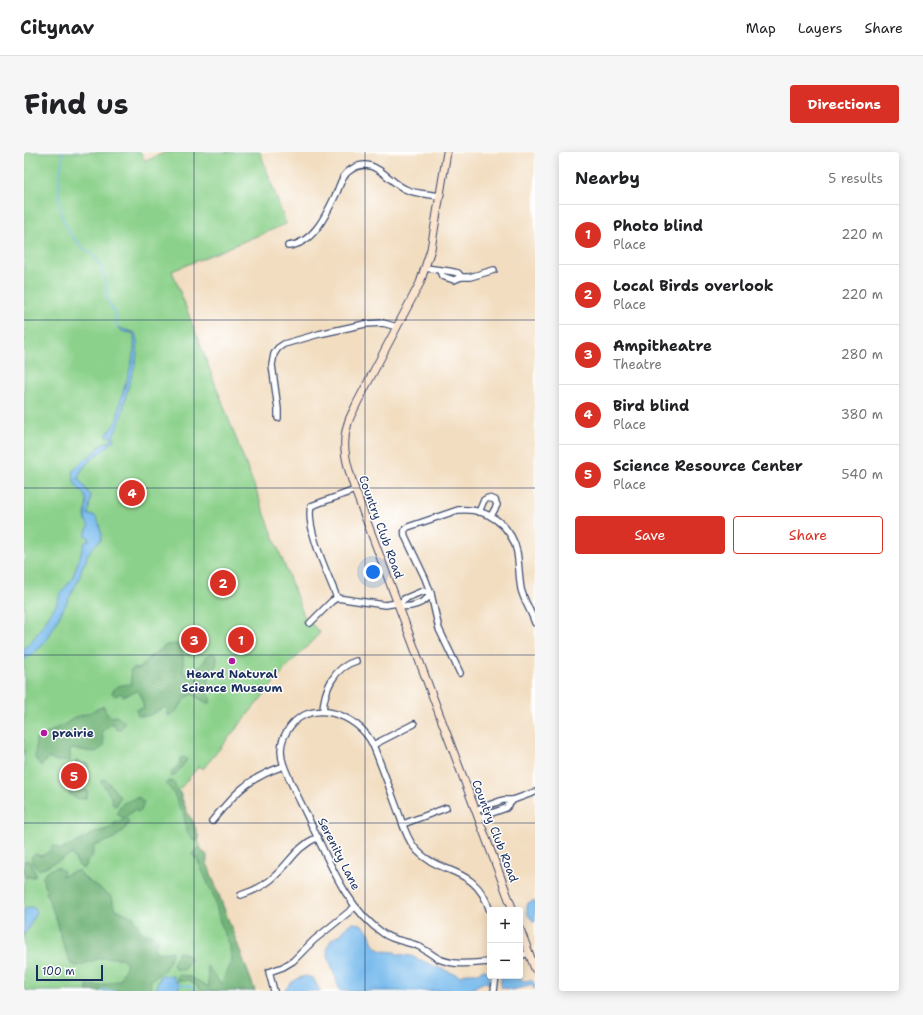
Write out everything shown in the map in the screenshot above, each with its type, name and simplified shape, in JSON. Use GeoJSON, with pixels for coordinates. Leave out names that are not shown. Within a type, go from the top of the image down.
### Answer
{"type":"FeatureCollection","features":[{"type":"Feature","properties":{"kind":"main road","name":"Country Club Road"},"geometry":{"type":"LineString","coordinates":[[447,152],[431,249],[426,268],[420,283],[357,403],[348,423],[344,442],[346,462],[355,490],[512,907]]}},
{"type":"Feature","properties":{"kind":"main road"},"geometry":{"type":"LineString","coordinates":[[523,937],[535,969]]}},
{"type":"Feature","properties":{"kind":"street"},"geometry":{"type":"LineString","coordinates":[[288,246],[295,246],[300,243],[318,226],[326,215],[345,175],[354,168],[365,165],[376,167],[396,184],[408,190],[439,196]]}},
{"type":"Feature","properties":{"kind":"street"},"geometry":{"type":"LineString","coordinates":[[426,268],[440,271],[442,276],[454,280],[461,277],[494,270]]}},
{"type":"Feature","properties":{"kind":"street"},"geometry":{"type":"LineString","coordinates":[[278,418],[272,365],[274,354],[278,348],[292,342],[365,324],[383,323],[397,327]]}},
{"type":"Feature","properties":{"kind":"street"},"geometry":{"type":"LineString","coordinates":[[337,598],[312,534],[310,517],[311,506],[355,490]]}},
{"type":"Feature","properties":{"kind":"street"},"geometry":{"type":"LineString","coordinates":[[479,512],[484,500],[488,498],[495,500],[497,505],[491,516]]}},
{"type":"Feature","properties":{"kind":"street"},"geometry":{"type":"LineString","coordinates":[[460,673],[439,629],[431,594],[425,578],[408,544],[404,532],[405,528],[458,510],[479,512],[495,518],[505,527],[514,541],[522,590],[535,623]]}},
{"type":"Feature","properties":{"kind":"street"},"geometry":{"type":"LineString","coordinates":[[398,605],[404,599],[423,591],[431,594]]}},
{"type":"Feature","properties":{"kind":"street"},"geometry":{"type":"LineString","coordinates":[[310,623],[337,598],[385,605],[398,605],[407,608],[427,600],[431,594]]}},
{"type":"Feature","properties":{"kind":"street"},"geometry":{"type":"LineString","coordinates":[[356,661],[345,666],[332,680],[325,697],[323,711],[338,714],[353,722],[367,735],[374,745],[410,841],[419,852],[433,863],[457,872],[468,879],[481,892],[488,907]]}},
{"type":"Feature","properties":{"kind":"street","name":"Serenity Lane"},"geometry":{"type":"LineString","coordinates":[[323,711],[316,711],[305,715],[295,722],[288,730],[281,748],[282,759],[343,889],[355,907],[384,934],[394,939],[418,946],[448,962],[462,964],[487,962]]}},
{"type":"Feature","properties":{"kind":"street"},"geometry":{"type":"LineString","coordinates":[[374,745],[414,724]]}},
{"type":"Feature","properties":{"kind":"street"},"geometry":{"type":"LineString","coordinates":[[212,821],[243,787],[262,774],[284,766]]}},
{"type":"Feature","properties":{"kind":"street"},"geometry":{"type":"LineString","coordinates":[[475,810],[503,800],[513,800],[535,792]]}},
{"type":"Feature","properties":{"kind":"street"},"geometry":{"type":"LineString","coordinates":[[478,818],[506,808],[513,800]]}},
{"type":"Feature","properties":{"kind":"street"},"geometry":{"type":"LineString","coordinates":[[403,824],[446,808]]}},
{"type":"Feature","properties":{"kind":"street"},"geometry":{"type":"LineString","coordinates":[[241,895],[258,888],[269,881],[296,852],[307,843],[318,837]]}},
{"type":"Feature","properties":{"kind":"street"},"geometry":{"type":"LineString","coordinates":[[274,991],[269,972],[283,967],[293,961],[314,940],[355,907]]}},
{"type":"Feature","properties":{"kind":"street"},"geometry":{"type":"LineString","coordinates":[[523,955],[529,953]]}},
{"type":"Feature","properties":{"kind":"street"},"geometry":{"type":"LineString","coordinates":[[494,991],[496,979]]}},
{"type":"Feature","properties":{"kind":"green space"},"geometry":{"type":"Polygon","coordinates":[[[24,152],[141,152],[145,161],[167,152],[260,152],[286,224],[172,271],[304,616],[320,633],[286,668],[203,769],[199,766],[179,790],[255,991],[24,991],[24,152]]]}},
{"type":"Feature","properties":{"kind":"green space"},"geometry":{"type":"Polygon","coordinates":[[[177,644],[182,654],[183,673],[189,674],[203,663],[207,656],[212,653],[216,655],[217,661],[208,679],[210,686],[206,692],[211,698],[210,703],[207,703],[192,694],[175,712],[168,716],[168,710],[165,707],[148,716],[138,716],[136,710],[144,708],[138,691],[123,696],[122,693],[115,696],[112,693],[118,686],[132,684],[130,671],[134,668],[139,669],[149,657],[166,645],[177,644]]]}},
{"type":"Feature","properties":{"kind":"green space"},"geometry":{"type":"Polygon","coordinates":[[[104,706],[106,713],[111,717],[116,716],[125,722],[120,730],[117,730],[113,723],[102,731],[104,746],[96,752],[70,749],[70,761],[55,761],[48,758],[41,766],[35,758],[36,739],[67,723],[73,718],[104,706]]]}},
{"type":"Feature","properties":{"kind":"green space"},"geometry":{"type":"Polygon","coordinates":[[[184,757],[187,760],[174,776],[171,776],[172,771],[180,764],[180,758],[184,757]]]}},
{"type":"Feature","properties":{"kind":"green space"},"geometry":{"type":"Polygon","coordinates":[[[76,761],[89,764],[87,772],[85,773],[83,769],[76,764],[76,761]]]}},
{"type":"Feature","properties":{"kind":"green space"},"geometry":{"type":"Polygon","coordinates":[[[104,779],[120,797],[117,801],[117,805],[114,806],[110,795],[101,782],[101,780],[104,779]]]}},
{"type":"Feature","properties":{"kind":"green space"},"geometry":{"type":"Polygon","coordinates":[[[167,782],[174,782],[188,815],[192,819],[199,838],[198,841],[191,838],[187,832],[184,816],[173,792],[167,785],[167,782]]]}},
{"type":"Feature","properties":{"kind":"green space"},"geometry":{"type":"Polygon","coordinates":[[[81,787],[82,790],[87,790],[88,792],[86,798],[79,799],[68,793],[75,791],[75,788],[81,787]]]}},
{"type":"Feature","properties":{"kind":"green space"},"geometry":{"type":"Polygon","coordinates":[[[139,797],[140,800],[144,802],[141,811],[137,812],[135,809],[126,817],[121,817],[117,813],[118,809],[123,803],[139,797]]]}},
{"type":"Feature","properties":{"kind":"green space"},"geometry":{"type":"Polygon","coordinates":[[[126,819],[129,821],[127,826],[120,834],[110,840],[94,846],[92,857],[87,860],[86,866],[83,869],[79,866],[72,854],[39,870],[34,865],[31,858],[34,854],[42,856],[50,851],[53,845],[60,850],[96,832],[108,829],[115,823],[126,819]]]}},
{"type":"Feature","properties":{"kind":"green space"},"geometry":{"type":"Polygon","coordinates":[[[199,848],[207,855],[207,863],[255,991],[203,991],[189,980],[177,980],[178,975],[188,976],[209,987],[207,966],[221,984],[231,964],[230,946],[220,922],[214,897],[198,861],[192,854],[199,848]]]}},
{"type":"Feature","properties":{"kind":"green space"},"geometry":{"type":"Polygon","coordinates":[[[24,861],[30,861],[36,875],[34,877],[24,877],[24,861]]]}},
{"type":"Feature","properties":{"kind":"green space"},"geometry":{"type":"Polygon","coordinates":[[[57,867],[64,871],[62,876],[79,870],[83,877],[112,897],[114,908],[133,917],[142,933],[153,935],[158,940],[154,948],[159,953],[172,951],[165,968],[151,980],[150,991],[87,991],[87,985],[100,986],[120,980],[127,964],[122,958],[101,958],[77,966],[71,964],[46,893],[48,889],[44,886],[43,876],[46,872],[57,867]]]}},
{"type":"Feature","properties":{"kind":"green space"},"geometry":{"type":"Polygon","coordinates":[[[178,952],[187,954],[190,959],[184,970],[175,969],[173,964],[178,952]]]}},
{"type":"Feature","properties":{"kind":"water"},"geometry":{"type":"Polygon","coordinates":[[[117,327],[135,333],[137,340],[136,362],[119,424],[113,435],[115,439],[85,466],[78,478],[91,496],[88,514],[95,516],[99,523],[102,536],[101,540],[87,555],[79,579],[48,638],[41,647],[24,660],[24,649],[35,637],[56,605],[61,593],[72,579],[85,542],[89,540],[88,536],[85,536],[89,527],[85,518],[86,500],[75,483],[73,471],[103,443],[110,442],[112,438],[111,436],[106,436],[116,421],[133,358],[134,348],[133,333],[124,332],[117,327]]]}},
{"type":"Feature","properties":{"kind":"water"},"geometry":{"type":"Polygon","coordinates":[[[535,900],[535,922],[529,916],[527,909],[528,903],[535,900]]]}},
{"type":"Feature","properties":{"kind":"water"},"geometry":{"type":"Polygon","coordinates":[[[29,907],[34,908],[36,912],[24,934],[24,910],[29,907]]]}},
{"type":"Feature","properties":{"kind":"water"},"geometry":{"type":"Polygon","coordinates":[[[353,923],[361,924],[369,932],[373,944],[382,951],[395,952],[397,954],[411,956],[460,976],[467,973],[479,973],[481,970],[485,970],[487,972],[487,979],[490,979],[490,984],[485,982],[470,991],[340,991],[328,956],[327,947],[332,939],[341,934],[348,925],[353,923]]]}},
{"type":"Feature","properties":{"kind":"water"},"geometry":{"type":"Polygon","coordinates":[[[162,975],[173,976],[175,981],[178,982],[179,988],[177,991],[156,991],[158,981],[160,980],[159,977],[162,975]]]}},
{"type":"Feature","properties":{"kind":"water"},"geometry":{"type":"Polygon","coordinates":[[[306,976],[313,978],[320,991],[284,991],[294,981],[306,976]]]}},
{"type":"Feature","properties":{"kind":"water"},"geometry":{"type":"Polygon","coordinates":[[[501,979],[521,979],[523,981],[531,980],[535,984],[535,990],[532,985],[513,990],[501,987],[501,979]]]}},
{"type":"Feature","properties":{"kind":"waterway"},"geometry":{"type":"LineString","coordinates":[[63,152],[59,199],[64,222],[69,232],[77,242],[92,254],[100,265],[105,278],[108,302],[114,312],[118,327]]}},
{"type":"Feature","properties":{"kind":"waterway"},"geometry":{"type":"LineString","coordinates":[[177,985],[190,986],[195,991]]}},
{"type":"Feature","properties":{"kind":"waterway"},"geometry":{"type":"LineString","coordinates":[[102,991],[116,991]]}},
{"type":"Feature","properties":{"kind":"place","name":"Bird blind"},"geometry":{"type":"Point","coordinates":[132,493]}},
{"type":"Feature","properties":{"kind":"place","name":"Local Birds overlook"},"geometry":{"type":"Point","coordinates":[223,583]}},
{"type":"Feature","properties":{"kind":"place","name":"Ampitheatre"},"geometry":{"type":"Point","coordinates":[194,640]}},
{"type":"Feature","properties":{"kind":"place","name":"Photo blind"},"geometry":{"type":"Point","coordinates":[241,640]}},
{"type":"Feature","properties":{"kind":"place","name":"Heard Natural Science Museum"},"geometry":{"type":"Point","coordinates":[232,661]}},
{"type":"Feature","properties":{"kind":"place","name":"prairie"},"geometry":{"type":"Point","coordinates":[44,733]}},
{"type":"Feature","properties":{"kind":"place","name":"Science Resource Center"},"geometry":{"type":"Point","coordinates":[74,776]}}]}
